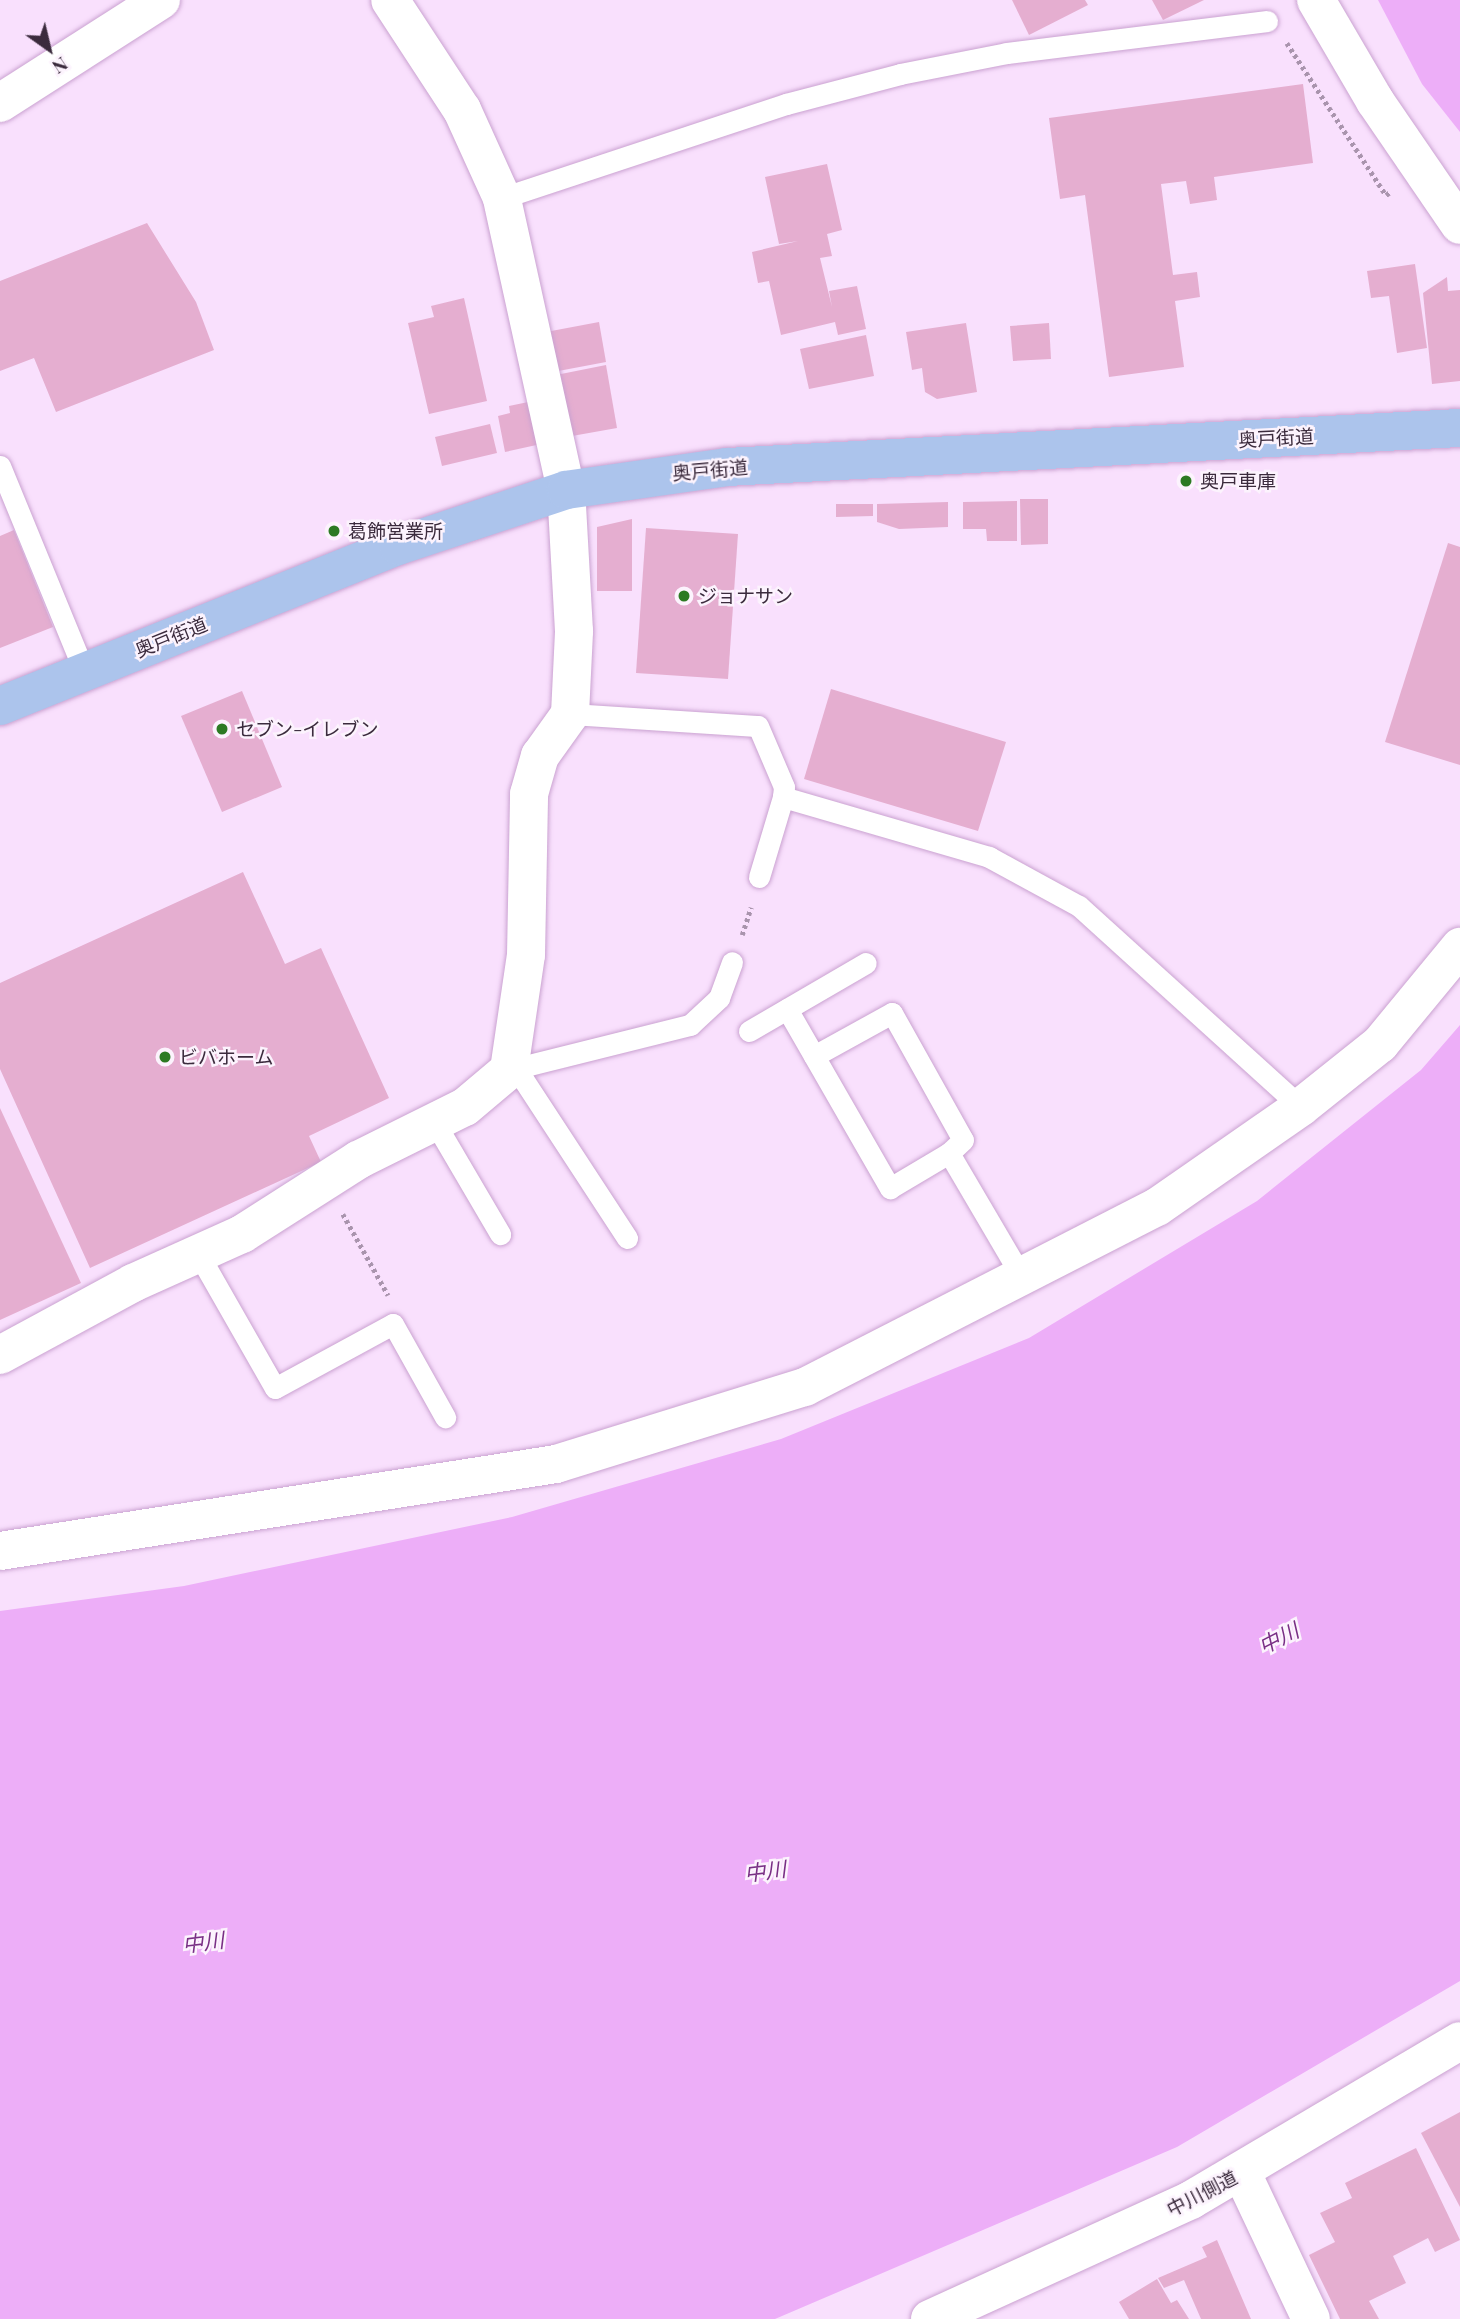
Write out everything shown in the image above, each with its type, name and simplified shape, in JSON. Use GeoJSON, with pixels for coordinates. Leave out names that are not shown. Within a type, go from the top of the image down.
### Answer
{"type":"FeatureCollection","features":[{"type":"Feature","properties":{"kind":"main road","name":"奥戸街道"},"geometry":{"type":"LineString","coordinates":[[0,706],[398,545],[566,490],[727,467],[1460,428]]}},
{"type":"Feature","properties":{"kind":"street"},"geometry":{"type":"LineString","coordinates":[[0,103],[160,0]]}},
{"type":"Feature","properties":{"kind":"street"},"geometry":{"type":"LineString","coordinates":[[0,1355],[133,1283],[242,1234],[325,1182],[465,1107],[509,1070],[526,954],[529,794],[540,756],[570,714],[574,631],[566,490],[502,198],[462,110],[390,0]]}},
{"type":"Feature","properties":{"kind":"street"},"geometry":{"type":"LineString","coordinates":[[1316,0],[1374,101],[1460,225]]}},
{"type":"Feature","properties":{"kind":"street"},"geometry":{"type":"LineString","coordinates":[[0,1551],[556,1464],[805,1387],[1020,1274],[1157,1207],[1301,1107],[1380,1044],[1460,947]]}},
{"type":"Feature","properties":{"kind":"street","name":"中川側道"},"geometry":{"type":"LineString","coordinates":[[930,2319],[1044,2270],[1242,2173],[1460,2041]]}},
{"type":"Feature","properties":{"kind":"street"},"geometry":{"type":"LineString","coordinates":[[1242,2173],[1311,2319]]}},
{"type":"Feature","properties":{"kind":"lane"},"geometry":{"type":"LineString","coordinates":[[502,198],[786,104],[900,74],[1007,53],[1267,21]]}},
{"type":"Feature","properties":{"kind":"lane"},"geometry":{"type":"LineString","coordinates":[[0,466],[84,671]]}},
{"type":"Feature","properties":{"kind":"lane"},"geometry":{"type":"LineString","coordinates":[[570,714],[758,726],[784,786],[759,877]]}},
{"type":"Feature","properties":{"kind":"lane"},"geometry":{"type":"LineString","coordinates":[[783,797],[989,857],[1079,906],[1301,1107]]}},
{"type":"Feature","properties":{"kind":"lane"},"geometry":{"type":"LineString","coordinates":[[509,1070],[690,1025],[719,998],[732,962]]}},
{"type":"Feature","properties":{"kind":"lane"},"geometry":{"type":"LineString","coordinates":[[750,1031],[866,963]]}},
{"type":"Feature","properties":{"kind":"lane"},"geometry":{"type":"LineString","coordinates":[[787,1009],[814,1056],[890,1188],[949,1153],[963,1140],[892,1013],[814,1056]]}},
{"type":"Feature","properties":{"kind":"lane"},"geometry":{"type":"LineString","coordinates":[[509,1070],[523,1079],[627,1238]]}},
{"type":"Feature","properties":{"kind":"lane"},"geometry":{"type":"LineString","coordinates":[[435,1123],[500,1234]]}},
{"type":"Feature","properties":{"kind":"lane"},"geometry":{"type":"LineString","coordinates":[[949,1153],[1020,1274]]}},
{"type":"Feature","properties":{"kind":"lane"},"geometry":{"type":"LineString","coordinates":[[199,1255],[275,1388],[393,1324],[445,1417]]}},
{"type":"Feature","properties":{"kind":"path"},"geometry":{"type":"LineString","coordinates":[[1267,21],[1273,20],[1357,154],[1386,195],[1390,193]]}},
{"type":"Feature","properties":{"kind":"path"},"geometry":{"type":"LineString","coordinates":[[732,962],[759,877]]}},
{"type":"Feature","properties":{"kind":"path"},"geometry":{"type":"LineString","coordinates":[[325,1182],[398,1313],[393,1324]]}},
{"type":"Feature","properties":{"kind":"water"},"geometry":{"type":"Polygon","coordinates":[[[1378,0],[1460,0],[1460,132],[1422,84],[1378,0]]]}},
{"type":"Feature","properties":{"kind":"water","name":"中川"},"geometry":{"type":"Polygon","coordinates":[[[1460,1025],[1460,1981],[1177,2147],[775,2319],[0,2319],[0,1611],[184,1586],[512,1517],[781,1439],[1029,1338],[1257,1201],[1421,1070],[1460,1025]]]}},
{"type":"Feature","properties":{"kind":"building"},"geometry":{"type":"Polygon","coordinates":[[[1012,0],[1085,0],[1088,5],[1029,35],[1012,0]]]}},
{"type":"Feature","properties":{"kind":"building"},"geometry":{"type":"Polygon","coordinates":[[[1152,0],[1204,0],[1163,20],[1152,0]]]}},
{"type":"Feature","properties":{"kind":"building"},"geometry":{"type":"Polygon","coordinates":[[[1303,84],[1313,163],[1214,177],[1217,200],[1190,204],[1186,181],[1161,184],[1173,275],[1197,272],[1200,297],[1175,301],[1184,367],[1109,377],[1085,195],[1060,199],[1049,118],[1303,84]]]}},
{"type":"Feature","properties":{"kind":"building"},"geometry":{"type":"Polygon","coordinates":[[[827,164],[842,230],[827,234],[832,256],[820,258],[832,307],[829,291],[857,286],[866,329],[838,335],[835,322],[781,335],[769,281],[758,283],[752,252],[798,241],[779,244],[765,177],[827,164]]]}},
{"type":"Feature","properties":{"kind":"building"},"geometry":{"type":"Polygon","coordinates":[[[147,223],[196,302],[214,350],[56,412],[34,358],[0,371],[0,281],[147,223]]]}},
{"type":"Feature","properties":{"kind":"building"},"geometry":{"type":"Polygon","coordinates":[[[1415,264],[1427,348],[1397,353],[1389,296],[1371,298],[1367,271],[1415,264]]]}},
{"type":"Feature","properties":{"kind":"building"},"geometry":{"type":"Polygon","coordinates":[[[1447,277],[1448,291],[1460,290],[1460,381],[1432,384],[1423,293],[1447,277]]]}},
{"type":"Feature","properties":{"kind":"building"},"geometry":{"type":"Polygon","coordinates":[[[464,298],[487,401],[429,414],[408,323],[434,317],[431,306],[464,298]]]}},
{"type":"Feature","properties":{"kind":"building"},"geometry":{"type":"Polygon","coordinates":[[[599,322],[606,362],[553,372],[546,332],[599,322]]]}},
{"type":"Feature","properties":{"kind":"building"},"geometry":{"type":"Polygon","coordinates":[[[966,323],[977,392],[937,399],[925,392],[922,368],[912,370],[906,332],[966,323]]]}},
{"type":"Feature","properties":{"kind":"building"},"geometry":{"type":"Polygon","coordinates":[[[1049,323],[1051,359],[1013,361],[1010,326],[1049,323]]]}},
{"type":"Feature","properties":{"kind":"building"},"geometry":{"type":"Polygon","coordinates":[[[866,335],[874,376],[809,389],[800,349],[866,335]]]}},
{"type":"Feature","properties":{"kind":"building"},"geometry":{"type":"Polygon","coordinates":[[[606,365],[617,428],[572,436],[556,375],[606,365]]]}},
{"type":"Feature","properties":{"kind":"building"},"geometry":{"type":"Polygon","coordinates":[[[533,401],[541,444],[505,452],[498,416],[510,413],[509,406],[533,401]]]}},
{"type":"Feature","properties":{"kind":"building"},"geometry":{"type":"Polygon","coordinates":[[[490,424],[497,453],[442,466],[435,437],[490,424]]]}},
{"type":"Feature","properties":{"kind":"building"},"geometry":{"type":"Polygon","coordinates":[[[1020,499],[1048,499],[1048,544],[1021,545],[1020,499]]]}},
{"type":"Feature","properties":{"kind":"building"},"geometry":{"type":"Polygon","coordinates":[[[1017,501],[1017,541],[987,541],[986,529],[963,529],[963,502],[1017,501]]]}},
{"type":"Feature","properties":{"kind":"building"},"geometry":{"type":"Polygon","coordinates":[[[948,502],[948,527],[899,529],[877,522],[877,504],[948,502]]]}},
{"type":"Feature","properties":{"kind":"building"},"geometry":{"type":"Polygon","coordinates":[[[836,504],[873,504],[873,516],[836,517],[836,504]]]}},
{"type":"Feature","properties":{"kind":"building"},"geometry":{"type":"Polygon","coordinates":[[[632,519],[632,591],[597,591],[597,527],[632,519]]]}},
{"type":"Feature","properties":{"kind":"building"},"geometry":{"type":"Polygon","coordinates":[[[646,528],[738,534],[728,679],[636,673],[646,528]]]}},
{"type":"Feature","properties":{"kind":"building"},"geometry":{"type":"Polygon","coordinates":[[[14,530],[53,627],[0,648],[0,536],[14,530]]]}},
{"type":"Feature","properties":{"kind":"building"},"geometry":{"type":"Polygon","coordinates":[[[1448,543],[1460,547],[1460,765],[1385,742],[1448,543]]]}},
{"type":"Feature","properties":{"kind":"building"},"geometry":{"type":"Polygon","coordinates":[[[831,689],[1006,742],[978,831],[804,779],[831,689]]]}},
{"type":"Feature","properties":{"kind":"building"},"geometry":{"type":"Polygon","coordinates":[[[242,691],[282,787],[222,812],[181,716],[242,691]]]}},
{"type":"Feature","properties":{"kind":"building"},"geometry":{"type":"Polygon","coordinates":[[[243,872],[285,964],[321,948],[389,1098],[309,1136],[321,1162],[90,1268],[0,1069],[0,983],[243,872]]]}},
{"type":"Feature","properties":{"kind":"building"},"geometry":{"type":"Polygon","coordinates":[[[0,1108],[81,1283],[0,1320],[0,1108]]]}},
{"type":"Feature","properties":{"kind":"building"},"geometry":{"type":"Polygon","coordinates":[[[1460,2112],[1460,2207],[1421,2133],[1460,2112]]]}},
{"type":"Feature","properties":{"kind":"building"},"geometry":{"type":"Polygon","coordinates":[[[1416,2148],[1460,2240],[1435,2252],[1428,2238],[1393,2256],[1406,2283],[1369,2301],[1379,2319],[1340,2319],[1309,2255],[1335,2242],[1320,2213],[1352,2198],[1345,2183],[1416,2148]]]}},
{"type":"Feature","properties":{"kind":"building"},"geometry":{"type":"Polygon","coordinates":[[[1217,2240],[1251,2319],[1201,2319],[1184,2280],[1164,2288],[1158,2278],[1207,2257],[1202,2247],[1217,2240]]]}},
{"type":"Feature","properties":{"kind":"building"},"geometry":{"type":"Polygon","coordinates":[[[1157,2279],[1171,2303],[1177,2300],[1189,2319],[1129,2319],[1119,2302],[1157,2279]]]}},
{"type":"Feature","properties":{"kind":"place","name":"奥戸車庫"},"geometry":{"type":"Point","coordinates":[1186,481]}},
{"type":"Feature","properties":{"kind":"place","name":"葛飾営業所"},"geometry":{"type":"Point","coordinates":[334,531]}},
{"type":"Feature","properties":{"kind":"place","name":"ジョナサン"},"geometry":{"type":"Point","coordinates":[684,596]}},
{"type":"Feature","properties":{"kind":"place","name":"セブン-イレブン"},"geometry":{"type":"Point","coordinates":[222,729]}},
{"type":"Feature","properties":{"kind":"place","name":"ビバホーム"},"geometry":{"type":"Point","coordinates":[165,1057]}}]}
